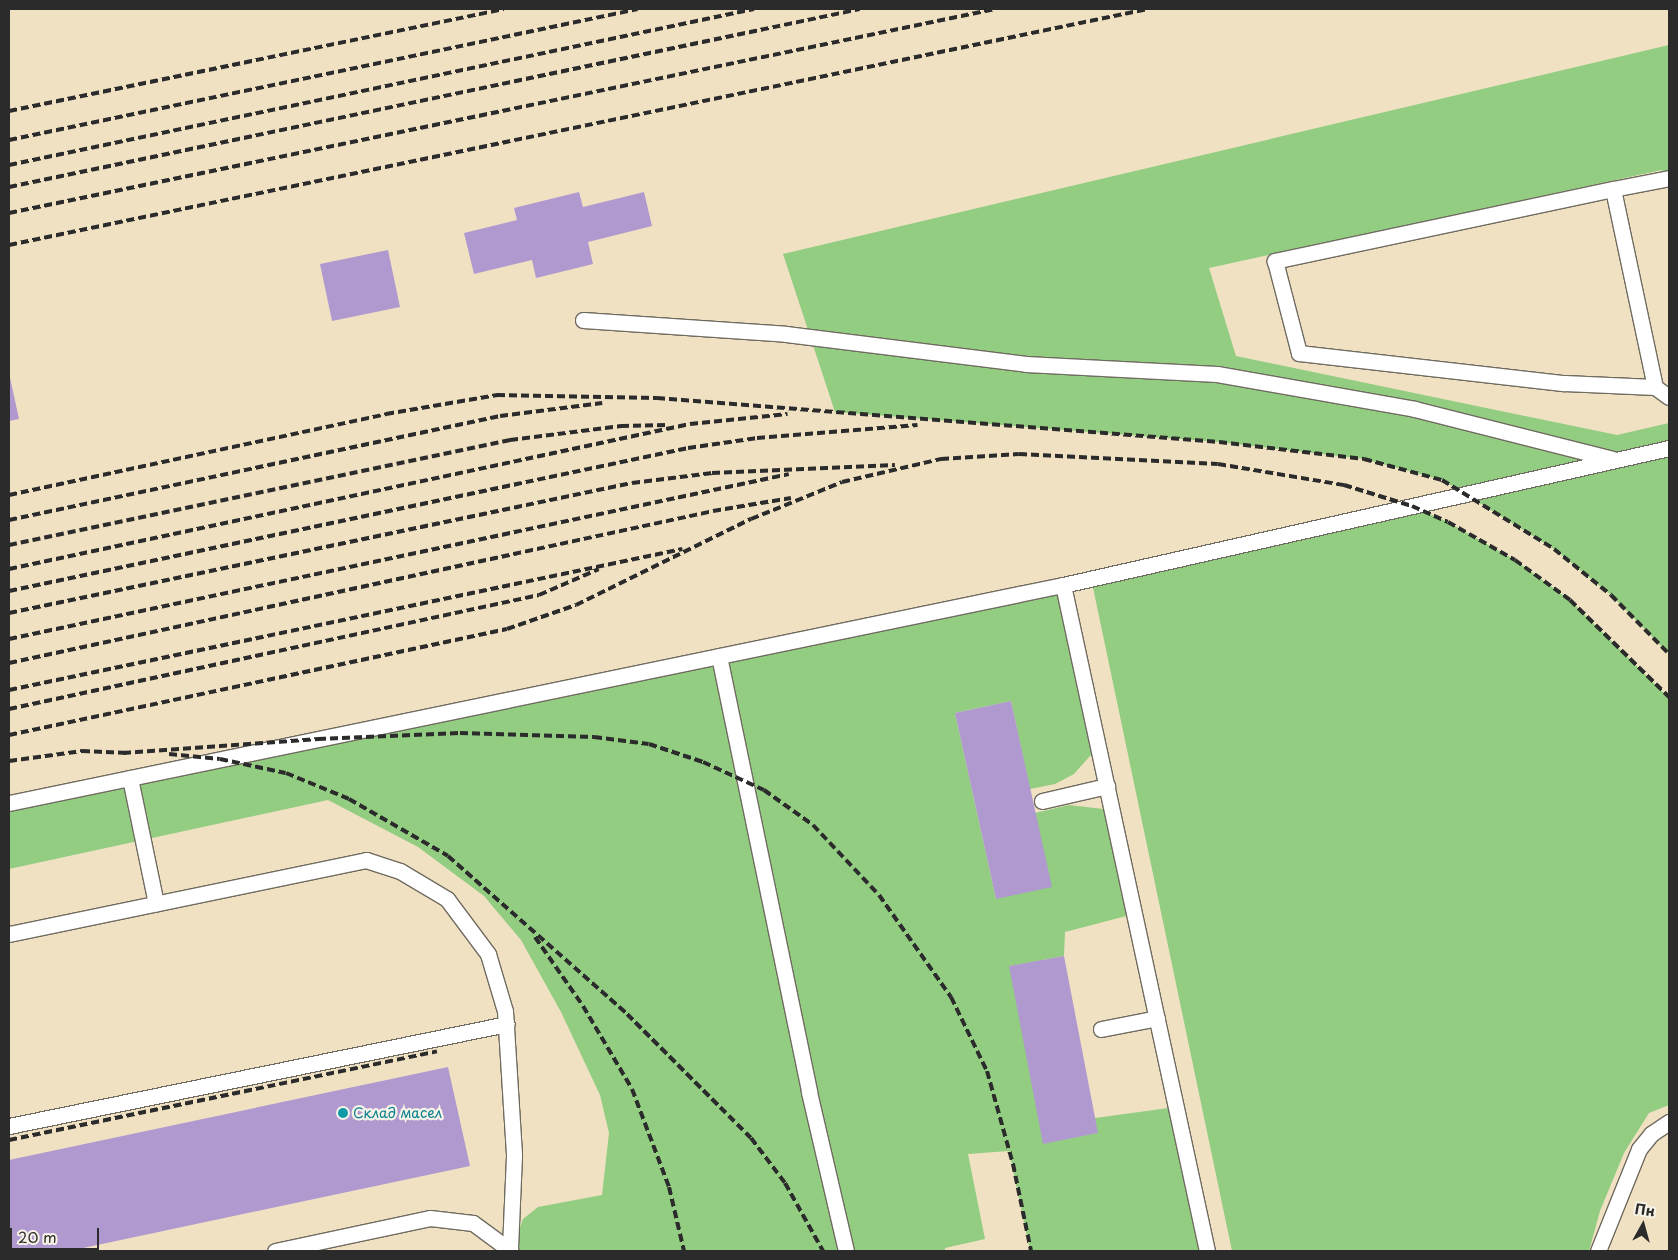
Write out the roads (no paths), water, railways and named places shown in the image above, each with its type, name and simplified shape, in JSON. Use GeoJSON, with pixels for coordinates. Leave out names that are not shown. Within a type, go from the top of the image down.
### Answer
{"type":"FeatureCollection","features":[{"type":"Feature","properties":{"kind":"lane"},"geometry":{"type":"LineString","coordinates":[[1669,178],[1275,261],[1299,353],[1564,383],[1655,387],[1669,397]]}},
{"type":"Feature","properties":{"kind":"lane"},"geometry":{"type":"LineString","coordinates":[[1613,189],[1655,387]]}},
{"type":"Feature","properties":{"kind":"lane"},"geometry":{"type":"LineString","coordinates":[[583,320],[786,334],[1026,364],[1217,374],[1415,409],[1614,460]]}},
{"type":"Feature","properties":{"kind":"lane"},"geometry":{"type":"LineString","coordinates":[[9,803],[1063,585],[1669,448]]}},
{"type":"Feature","properties":{"kind":"lane"},"geometry":{"type":"LineString","coordinates":[[1063,585],[1207,1251]]}},
{"type":"Feature","properties":{"kind":"lane"},"geometry":{"type":"LineString","coordinates":[[719,656],[846,1251]]}},
{"type":"Feature","properties":{"kind":"lane"},"geometry":{"type":"LineString","coordinates":[[130,778],[156,903]]}},
{"type":"Feature","properties":{"kind":"lane"},"geometry":{"type":"LineString","coordinates":[[1042,801],[1107,786]]}},
{"type":"Feature","properties":{"kind":"lane"},"geometry":{"type":"LineString","coordinates":[[9,934],[366,860],[400,871],[447,899],[488,954],[506,1024],[514,1156],[511,1250]]}},
{"type":"Feature","properties":{"kind":"lane"},"geometry":{"type":"LineString","coordinates":[[1102,1029],[1157,1018]]}},
{"type":"Feature","properties":{"kind":"lane"},"geometry":{"type":"LineString","coordinates":[[9,1126],[506,1024]]}},
{"type":"Feature","properties":{"kind":"lane"},"geometry":{"type":"LineString","coordinates":[[1598,1251],[1639,1149],[1651,1134],[1669,1122]]}},
{"type":"Feature","properties":{"kind":"lane"},"geometry":{"type":"LineString","coordinates":[[275,1251],[430,1218],[473,1223],[511,1250]]}},
{"type":"Feature","properties":{"kind":"railway"},"geometry":{"type":"LineString","coordinates":[[9,111],[504,9]]}},
{"type":"Feature","properties":{"kind":"railway"},"geometry":{"type":"LineString","coordinates":[[9,140],[638,9]]}},
{"type":"Feature","properties":{"kind":"railway"},"geometry":{"type":"LineString","coordinates":[[9,165],[754,9]]}},
{"type":"Feature","properties":{"kind":"railway"},"geometry":{"type":"LineString","coordinates":[[9,187],[860,9]]}},
{"type":"Feature","properties":{"kind":"railway"},"geometry":{"type":"LineString","coordinates":[[9,213],[995,9]]}},
{"type":"Feature","properties":{"kind":"railway"},"geometry":{"type":"LineString","coordinates":[[9,245],[1148,9]]}},
{"type":"Feature","properties":{"kind":"railway"},"geometry":{"type":"LineString","coordinates":[[9,495],[386,414],[497,395],[657,398],[1219,442],[1364,459],[1442,480],[1554,549],[1611,595],[1669,654]]}},
{"type":"Feature","properties":{"kind":"railway"},"geometry":{"type":"LineString","coordinates":[[9,520],[500,416],[602,403]]}},
{"type":"Feature","properties":{"kind":"railway"},"geometry":{"type":"LineString","coordinates":[[9,569],[690,424],[787,414]]}},
{"type":"Feature","properties":{"kind":"railway"},"geometry":{"type":"LineString","coordinates":[[9,545],[510,440],[621,426],[667,425]]}},
{"type":"Feature","properties":{"kind":"railway"},"geometry":{"type":"LineString","coordinates":[[9,591],[688,448],[757,438],[917,425]]}},
{"type":"Feature","properties":{"kind":"railway"},"geometry":{"type":"LineString","coordinates":[[9,735],[507,629],[576,605],[751,519],[842,482],[941,459],[1019,454],[1218,464],[1344,485],[1412,506],[1448,522],[1515,560],[1570,600],[1669,697]]}},
{"type":"Feature","properties":{"kind":"railway"},"geometry":{"type":"LineString","coordinates":[[9,613],[632,483],[712,473],[895,465]]}},
{"type":"Feature","properties":{"kind":"railway"},"geometry":{"type":"LineString","coordinates":[[9,639],[789,474]]}},
{"type":"Feature","properties":{"kind":"railway"},"geometry":{"type":"LineString","coordinates":[[9,663],[713,511],[791,498]]}},
{"type":"Feature","properties":{"kind":"railway"},"geometry":{"type":"LineString","coordinates":[[9,690],[682,549]]}},
{"type":"Feature","properties":{"kind":"railway"},"geometry":{"type":"LineString","coordinates":[[9,709],[539,595],[599,569]]}},
{"type":"Feature","properties":{"kind":"railway"},"geometry":{"type":"LineString","coordinates":[[123,753],[318,739],[460,733],[594,737],[649,744],[703,762],[764,790],[813,825],[879,895],[951,997],[987,1071],[1013,1164],[1031,1251]]}},
{"type":"Feature","properties":{"kind":"railway"},"geometry":{"type":"LineString","coordinates":[[9,761],[82,751],[129,753]]}},
{"type":"Feature","properties":{"kind":"railway"},"geometry":{"type":"LineString","coordinates":[[169,754],[220,759],[286,773],[349,799],[448,856],[627,1014],[751,1138],[785,1183],[823,1251]]}},
{"type":"Feature","properties":{"kind":"railway"},"geometry":{"type":"LineString","coordinates":[[535,937],[583,1006],[632,1089],[669,1187],[684,1251]]}},
{"type":"Feature","properties":{"kind":"railway"},"geometry":{"type":"LineString","coordinates":[[9,1140],[437,1051]]}},
{"type":"Feature","properties":{"kind":"place","name":"Склад масел"},"geometry":{"type":"Point","coordinates":[343,1113]}}]}
